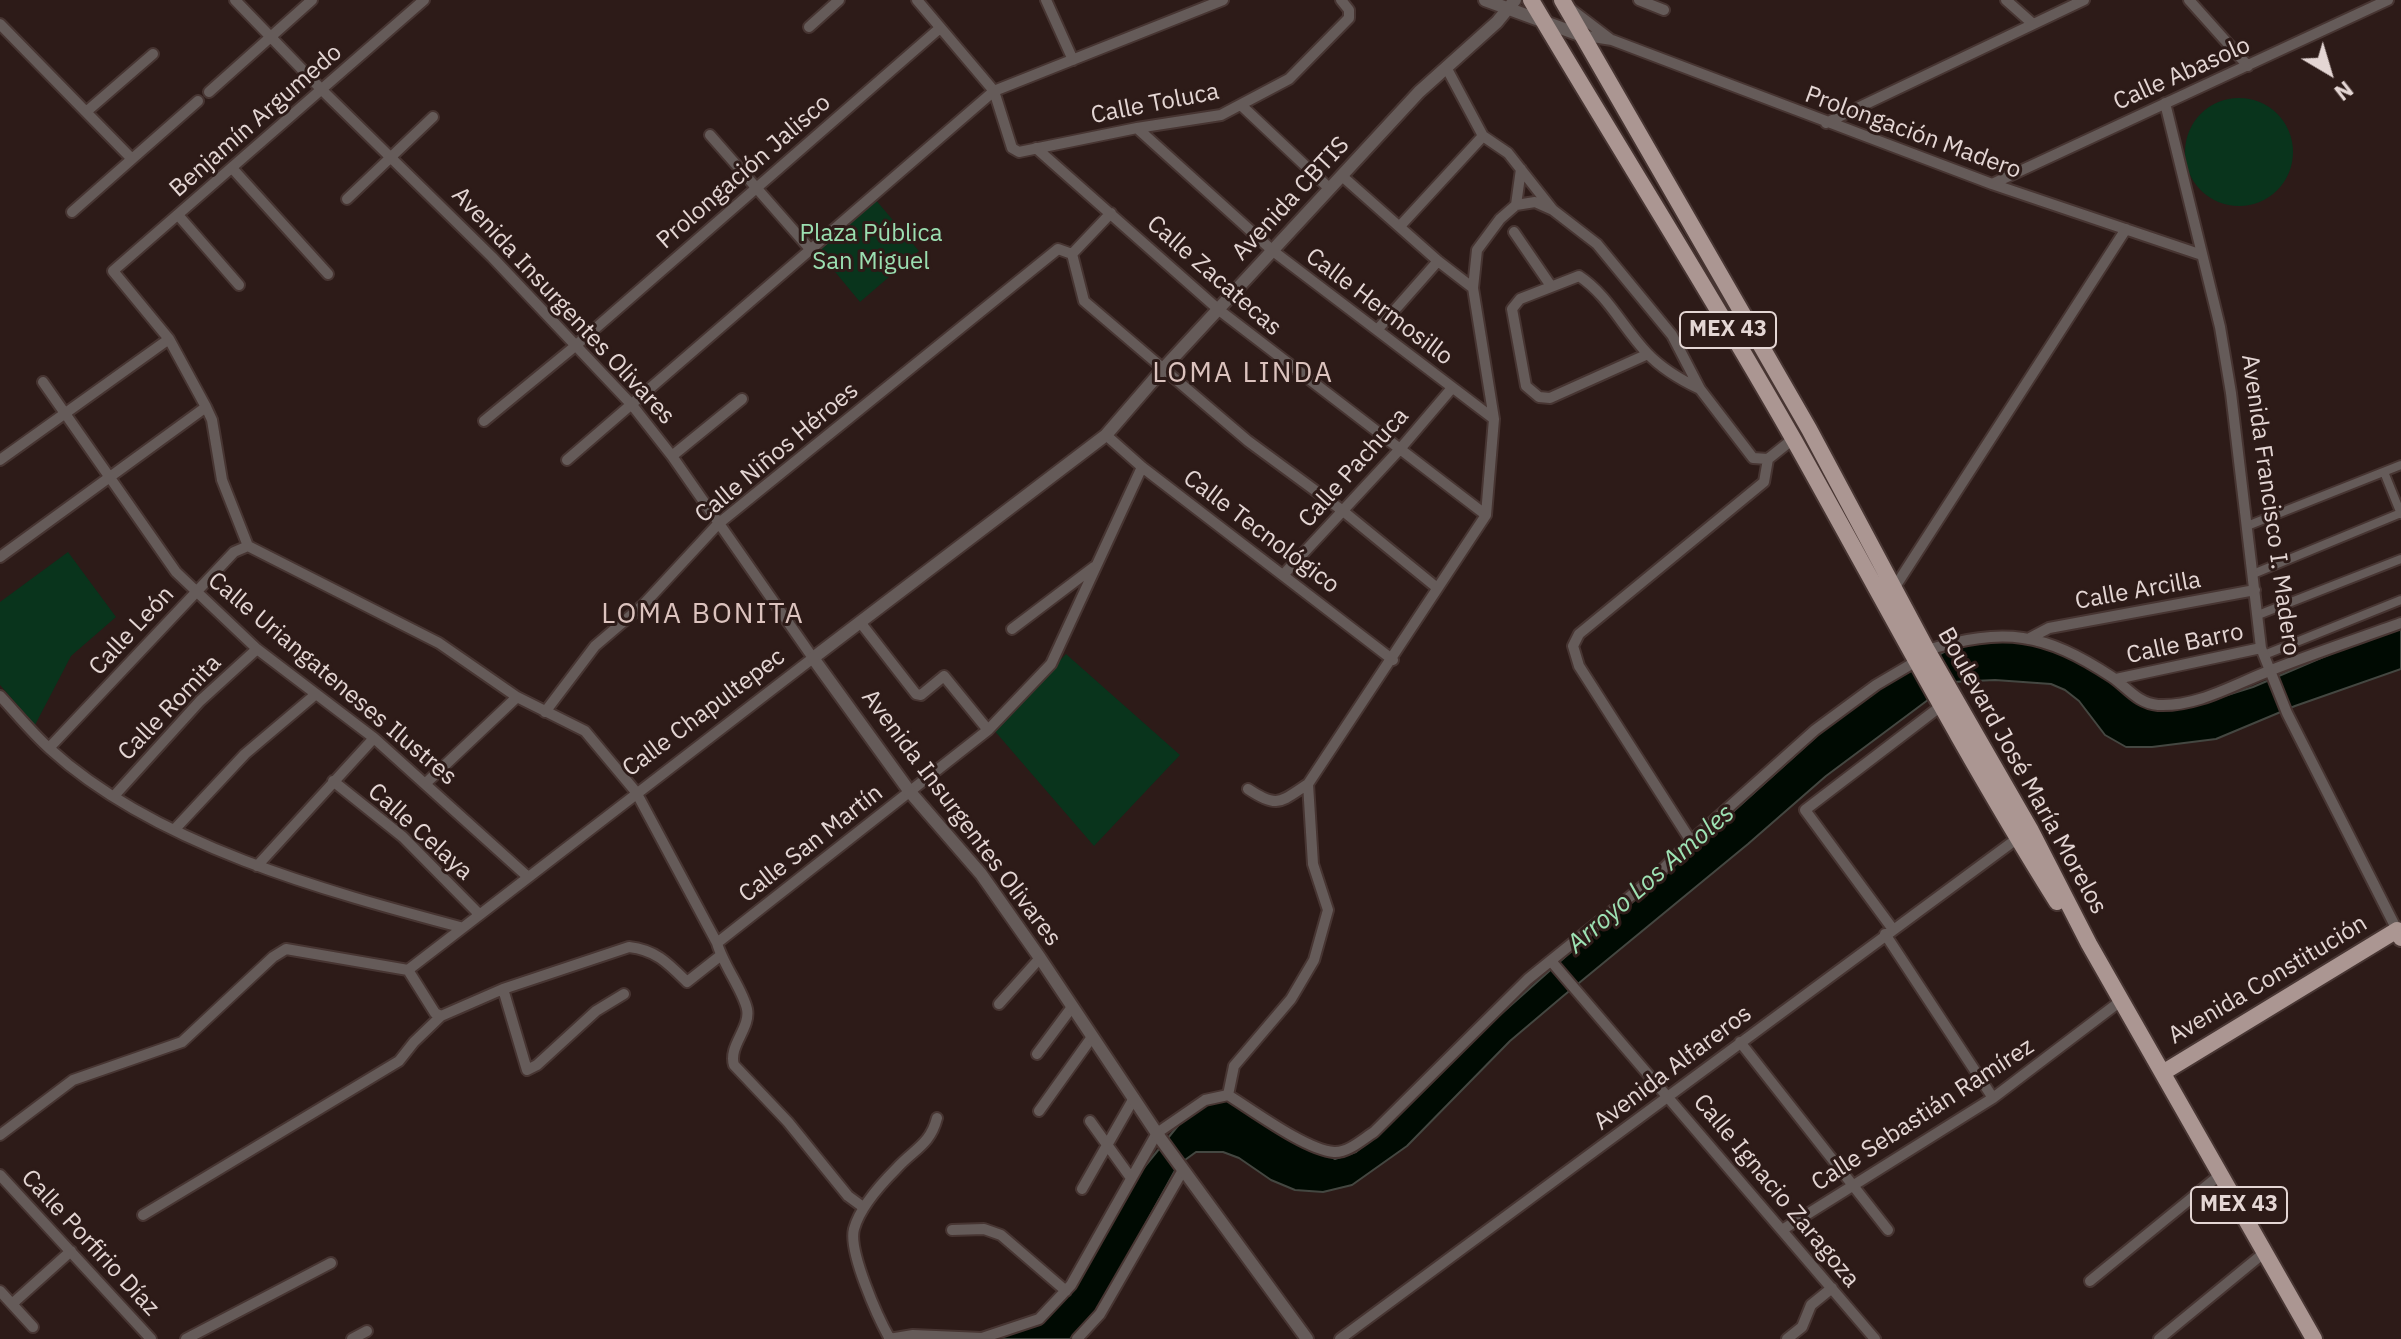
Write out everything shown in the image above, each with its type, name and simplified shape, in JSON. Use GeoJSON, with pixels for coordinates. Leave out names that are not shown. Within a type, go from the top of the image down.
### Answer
{"type":"FeatureCollection","features":[{"type":"Feature","properties":{"kind":"main road","name":"Boulevard José María Morelos"},"geometry":{"type":"LineString","coordinates":[[1531,0],[1888,594],[1943,699],[2024,834],[2074,928],[2089,944],[2122,1000]]}},
{"type":"Feature","properties":{"kind":"main road","name":"Boulevard José María Morelos"},"geometry":{"type":"LineString","coordinates":[[1564,3],[1809,429],[1888,594]]}},
{"type":"Feature","properties":{"kind":"main road"},"geometry":{"type":"LineString","coordinates":[[1542,19],[1555,15],[1564,3]]}},
{"type":"Feature","properties":{"kind":"main road","name":"Avenida Constitución"},"geometry":{"type":"LineString","coordinates":[[2164,1072],[2399,934]]}},
{"type":"Feature","properties":{"kind":"main road","name":"MEX 43"},"geometry":{"type":"LineString","coordinates":[[2122,1000],[2314,1339]]}},
{"type":"Feature","properties":{"kind":"street","name":"Avenida Insurgentes Olivares"},"geometry":{"type":"LineString","coordinates":[[235,0],[492,257],[632,405],[672,456],[910,792],[981,874],[1182,1168]]}},
{"type":"Feature","properties":{"kind":"street"},"geometry":{"type":"LineString","coordinates":[[209,92],[312,0]]}},
{"type":"Feature","properties":{"kind":"street","name":"Benjamín Argumedo"},"geometry":{"type":"LineString","coordinates":[[169,339],[113,271],[424,0]]}},
{"type":"Feature","properties":{"kind":"street"},"geometry":{"type":"LineString","coordinates":[[809,27],[839,0]]}},
{"type":"Feature","properties":{"kind":"street"},"geometry":{"type":"LineString","coordinates":[[917,0],[994,91]]}},
{"type":"Feature","properties":{"kind":"street"},"geometry":{"type":"LineString","coordinates":[[1046,0],[1073,60]]}},
{"type":"Feature","properties":{"kind":"street"},"geometry":{"type":"LineString","coordinates":[[567,460],[994,91],[1223,0]]}},
{"type":"Feature","properties":{"kind":"street","name":"Calle Toluca"},"geometry":{"type":"LineString","coordinates":[[994,91],[1012,148],[1019,152],[1221,115],[1289,79],[1349,18],[1349,10],[1341,0]]}},
{"type":"Feature","properties":{"kind":"street"},"geometry":{"type":"LineString","coordinates":[[1485,0],[1511,4],[1580,35]]}},
{"type":"Feature","properties":{"kind":"street"},"geometry":{"type":"LineString","coordinates":[[1639,0],[1664,10]]}},
{"type":"Feature","properties":{"kind":"street"},"geometry":{"type":"LineString","coordinates":[[2006,0],[2033,24]]}},
{"type":"Feature","properties":{"kind":"street"},"geometry":{"type":"LineString","coordinates":[[1826,123],[2084,0]]}},
{"type":"Feature","properties":{"kind":"street"},"geometry":{"type":"LineString","coordinates":[[2189,0],[2248,66]]}},
{"type":"Feature","properties":{"kind":"street","name":"Calle Abasolo"},"geometry":{"type":"LineString","coordinates":[[1992,184],[2388,0]]}},
{"type":"Feature","properties":{"kind":"street","name":"Prolongación Madero"},"geometry":{"type":"LineString","coordinates":[[1564,3],[1612,40]]}},
{"type":"Feature","properties":{"kind":"street","name":"Avenida CBTIS"},"geometry":{"type":"LineString","coordinates":[[1106,435],[1419,92],[1497,22],[1511,4]]}},
{"type":"Feature","properties":{"kind":"street"},"geometry":{"type":"LineString","coordinates":[[0,24],[132,159]]}},
{"type":"Feature","properties":{"kind":"street","name":"Prolongación Jalisco"},"geometry":{"type":"LineString","coordinates":[[484,421],[574,347],[940,28]]}},
{"type":"Feature","properties":{"kind":"street","name":"Prolongación Madero"},"geometry":{"type":"LineString","coordinates":[[1580,35],[1612,40],[1992,184],[2202,255]]}},
{"type":"Feature","properties":{"kind":"street"},"geometry":{"type":"LineString","coordinates":[[86,112],[153,54]]}},
{"type":"Feature","properties":{"kind":"street"},"geometry":{"type":"LineString","coordinates":[[1446,67],[1483,136],[1508,153],[1553,210]]}},
{"type":"Feature","properties":{"kind":"street"},"geometry":{"type":"LineString","coordinates":[[72,212],[198,101]]}},
{"type":"Feature","properties":{"kind":"street","name":"Avenida Francisco I. Madero"},"geometry":{"type":"LineString","coordinates":[[2165,103],[2220,327],[2231,393],[2262,651],[2287,713],[2399,934]]}},
{"type":"Feature","properties":{"kind":"street"},"geometry":{"type":"LineString","coordinates":[[1242,106],[1330,189]]}},
{"type":"Feature","properties":{"kind":"street"},"geometry":{"type":"LineString","coordinates":[[347,199],[433,117]]}},
{"type":"Feature","properties":{"kind":"street","name":"Calle Hermosillo"},"geometry":{"type":"LineString","coordinates":[[1137,128],[1273,251],[1494,419]]}},
{"type":"Feature","properties":{"kind":"street"},"geometry":{"type":"LineString","coordinates":[[710,135],[810,249]]}},
{"type":"Feature","properties":{"kind":"street"},"geometry":{"type":"LineString","coordinates":[[1401,225],[1483,136]]}},
{"type":"Feature","properties":{"kind":"street","name":"Calle Zacatecas"},"geometry":{"type":"LineString","coordinates":[[1036,148],[1219,310],[1486,515]]}},
{"type":"Feature","properties":{"kind":"street"},"geometry":{"type":"LineString","coordinates":[[232,168],[328,274]]}},
{"type":"Feature","properties":{"kind":"street"},"geometry":{"type":"LineString","coordinates":[[1516,205],[1521,169]]}},
{"type":"Feature","properties":{"kind":"street"},"geometry":{"type":"LineString","coordinates":[[1342,176],[1473,288]]}},
{"type":"Feature","properties":{"kind":"street"},"geometry":{"type":"LineString","coordinates":[[1248,789],[1265,801],[1276,802],[1308,784],[1393,660],[1436,587],[1486,515],[1494,419],[1473,288],[1477,250],[1500,219],[1516,205],[1535,202],[1553,210],[1597,244],[1672,335],[1700,389],[1753,458],[1768,459]]}},
{"type":"Feature","properties":{"kind":"street"},"geometry":{"type":"LineString","coordinates":[[1111,213],[1072,254],[1084,301],[1248,441],[1343,511],[1436,587]]}},
{"type":"Feature","properties":{"kind":"street"},"geometry":{"type":"LineString","coordinates":[[178,215],[239,285]]}},
{"type":"Feature","properties":{"kind":"street"},"geometry":{"type":"LineString","coordinates":[[1888,594],[2126,229]]}},
{"type":"Feature","properties":{"kind":"street"},"geometry":{"type":"LineString","coordinates":[[1514,232],[1551,286]]}},
{"type":"Feature","properties":{"kind":"street","name":"Calle Niños Héroes"},"geometry":{"type":"LineString","coordinates":[[545,712],[595,646],[643,605],[718,524],[1058,249],[1072,254]]}},
{"type":"Feature","properties":{"kind":"street"},"geometry":{"type":"LineString","coordinates":[[1378,329],[1438,261]]}},
{"type":"Feature","properties":{"kind":"street"},"geometry":{"type":"LineString","coordinates":[[1648,354],[1550,398],[1539,397],[1526,386],[1512,309],[1520,299],[1579,276],[1594,286],[1648,354],[1682,380],[1700,389]]}},
{"type":"Feature","properties":{"kind":"street"},"geometry":{"type":"LineString","coordinates":[[0,460],[169,339],[212,420],[222,480],[248,546],[439,643],[517,697],[585,731],[636,792],[717,943],[720,956],[747,1009],[732,1058],[734,1065],[788,1122],[848,1196],[863,1207]]}},
{"type":"Feature","properties":{"kind":"street","name":"Calle Uriangateneses Ilustres"},"geometry":{"type":"LineString","coordinates":[[43,382],[176,572],[257,649],[374,738],[528,877]]}},
{"type":"Feature","properties":{"kind":"street","name":"Calle Pachuca"},"geometry":{"type":"LineString","coordinates":[[1284,574],[1452,388]]}},
{"type":"Feature","properties":{"kind":"street"},"geometry":{"type":"LineString","coordinates":[[672,456],[742,399]]}},
{"type":"Feature","properties":{"kind":"street"},"geometry":{"type":"LineString","coordinates":[[0,557],[206,407]]}},
{"type":"Feature","properties":{"kind":"street","name":"Calle Tecnológico"},"geometry":{"type":"LineString","coordinates":[[1106,435],[1142,467],[1393,660]]}},
{"type":"Feature","properties":{"kind":"street","name":"Calle Chapultepec"},"geometry":{"type":"LineString","coordinates":[[408,970],[636,792],[1106,435]]}},
{"type":"Feature","properties":{"kind":"street"},"geometry":{"type":"LineString","coordinates":[[1691,841],[1579,666],[1573,646],[1579,634],[1764,482],[1768,459],[1793,439]]}},
{"type":"Feature","properties":{"kind":"street"},"geometry":{"type":"LineString","coordinates":[[2247,526],[2401,465]]}},
{"type":"Feature","properties":{"kind":"street","name":"Calle San Martín"},"geometry":{"type":"LineString","coordinates":[[717,943],[988,730],[1051,664],[1142,467]]}},
{"type":"Feature","properties":{"kind":"street"},"geometry":{"type":"LineString","coordinates":[[2253,574],[2401,514],[2384,472]]}},
{"type":"Feature","properties":{"kind":"street","name":"Calle León"},"geometry":{"type":"LineString","coordinates":[[49,748],[234,552],[248,546]]}},
{"type":"Feature","properties":{"kind":"street"},"geometry":{"type":"LineString","coordinates":[[2258,615],[2401,559]]}},
{"type":"Feature","properties":{"kind":"street"},"geometry":{"type":"LineString","coordinates":[[1012,629],[1096,566]]}},
{"type":"Feature","properties":{"kind":"street","name":"Calle Arcilla"},"geometry":{"type":"LineString","coordinates":[[2030,638],[2049,628],[2255,590]]}},
{"type":"Feature","properties":{"kind":"street"},"geometry":{"type":"LineString","coordinates":[[2262,651],[2401,600]]}},
{"type":"Feature","properties":{"kind":"street"},"geometry":{"type":"LineString","coordinates":[[860,622],[916,694],[921,695],[944,676],[988,730]]}},
{"type":"Feature","properties":{"kind":"street"},"geometry":{"type":"LineString","coordinates":[[937,1118],[933,1135],[895,1169],[863,1207],[853,1231],[875,1312],[889,1339],[913,1335],[982,1338],[1039,1319],[1066,1291],[1158,1136],[1205,1100],[1228,1095],[1305,1142],[1336,1152],[1374,1132],[1528,979],[1552,963],[1658,874],[1815,730],[1876,685],[1923,658],[1996,635],[2030,638],[2065,651],[2116,679],[2135,698],[2158,705],[2203,699],[2401,623]]}},
{"type":"Feature","properties":{"kind":"street","name":"Calle Romita"},"geometry":{"type":"LineString","coordinates":[[114,796],[200,701],[257,649]]}},
{"type":"Feature","properties":{"kind":"street","name":"Calle Barro"},"geometry":{"type":"LineString","coordinates":[[2116,679],[2262,651]]}},
{"type":"Feature","properties":{"kind":"street"},"geometry":{"type":"LineString","coordinates":[[174,830],[245,754],[316,694]]}},
{"type":"Feature","properties":{"kind":"street"},"geometry":{"type":"LineString","coordinates":[[0,696],[49,748],[114,796],[174,830],[257,866],[358,900],[460,927]]}},
{"type":"Feature","properties":{"kind":"street"},"geometry":{"type":"LineString","coordinates":[[426,783],[517,697]]}},
{"type":"Feature","properties":{"kind":"street"},"geometry":{"type":"LineString","coordinates":[[1943,699],[1805,810],[1889,931],[1993,1098]]}},
{"type":"Feature","properties":{"kind":"street"},"geometry":{"type":"LineString","coordinates":[[257,866],[374,738]]}},
{"type":"Feature","properties":{"kind":"street","name":"Calle Celaya"},"geometry":{"type":"LineString","coordinates":[[333,781],[403,837],[479,914]]}},
{"type":"Feature","properties":{"kind":"street"},"geometry":{"type":"LineString","coordinates":[[1228,1095],[1234,1066],[1291,999],[1314,960],[1328,910],[1313,864],[1308,784]]}},
{"type":"Feature","properties":{"kind":"street","name":"Avenida Alfareros"},"geometry":{"type":"LineString","coordinates":[[1340,1339],[2024,834]]}},
{"type":"Feature","properties":{"kind":"street"},"geometry":{"type":"LineString","coordinates":[[143,1215],[399,1061],[441,1016],[503,989],[629,947],[646,949],[662,957],[687,982],[720,956]]}},
{"type":"Feature","properties":{"kind":"street"},"geometry":{"type":"LineString","coordinates":[[0,1135],[73,1080],[182,1042],[273,957],[286,949],[408,970],[435,1013],[441,1016]]}},
{"type":"Feature","properties":{"kind":"street"},"geometry":{"type":"LineString","coordinates":[[999,1004],[1040,958]]}},
{"type":"Feature","properties":{"kind":"street","name":"Calle Ignacio Zaragoza"},"geometry":{"type":"LineString","coordinates":[[1552,963],[1875,1339]]}},
{"type":"Feature","properties":{"kind":"street"},"geometry":{"type":"LineString","coordinates":[[503,989],[527,1070],[537,1065],[596,1011],[624,994]]}},
{"type":"Feature","properties":{"kind":"street","name":"Calle Sebastián Ramírez"},"geometry":{"type":"LineString","coordinates":[[1782,1230],[1993,1098],[2122,1000]]}},
{"type":"Feature","properties":{"kind":"street"},"geometry":{"type":"LineString","coordinates":[[1037,1054],[1072,1007]]}},
{"type":"Feature","properties":{"kind":"street"},"geometry":{"type":"LineString","coordinates":[[1039,1111],[1092,1037]]}},
{"type":"Feature","properties":{"kind":"street"},"geometry":{"type":"LineString","coordinates":[[1740,1042],[1888,1230]]}},
{"type":"Feature","properties":{"kind":"street"},"geometry":{"type":"LineString","coordinates":[[1082,1189],[1134,1098]]}},
{"type":"Feature","properties":{"kind":"street"},"geometry":{"type":"LineString","coordinates":[[1090,1121],[1131,1178]]}},
{"type":"Feature","properties":{"kind":"street"},"geometry":{"type":"LineString","coordinates":[[1077,1339],[1100,1314],[1182,1168],[1307,1339]]}},
{"type":"Feature","properties":{"kind":"street"},"geometry":{"type":"LineString","coordinates":[[2090,1281],[2221,1174]]}},
{"type":"Feature","properties":{"kind":"street","name":"Calle Porfirio Díaz"},"geometry":{"type":"LineString","coordinates":[[0,1175],[151,1339]]}},
{"type":"Feature","properties":{"kind":"street"},"geometry":{"type":"LineString","coordinates":[[952,1230],[984,1229],[1001,1235],[1066,1291]]}},
{"type":"Feature","properties":{"kind":"street"},"geometry":{"type":"LineString","coordinates":[[12,1304],[71,1251]]}},
{"type":"Feature","properties":{"kind":"street"},"geometry":{"type":"LineString","coordinates":[[2159,1339],[2265,1252]]}},
{"type":"Feature","properties":{"kind":"street"},"geometry":{"type":"LineString","coordinates":[[186,1339],[331,1263]]}},
{"type":"Feature","properties":{"kind":"street"},"geometry":{"type":"LineString","coordinates":[[1787,1339],[1802,1327],[1811,1305],[1832,1288]]}},
{"type":"Feature","properties":{"kind":"street"},"geometry":{"type":"LineString","coordinates":[[0,1291],[33,1327]]}},
{"type":"Feature","properties":{"kind":"street"},"geometry":{"type":"LineString","coordinates":[[352,1339],[367,1331]]}},
{"type":"Feature","properties":{"kind":"green space"},"geometry":{"type":"Polygon","coordinates":[[[2239,98],[2260,102],[2277,114],[2289,131],[2293,152],[2289,173],[2277,190],[2260,202],[2239,206],[2218,202],[2201,190],[2189,173],[2185,152],[2189,131],[2201,114],[2218,102],[2239,98]]]}},
{"type":"Feature","properties":{"kind":"green space","name":"Plaza Pública San Miguel"},"geometry":{"type":"Polygon","coordinates":[[[875,199],[919,251],[860,302],[817,250],[875,199]]]}},
{"type":"Feature","properties":{"kind":"green space"},"geometry":{"type":"Polygon","coordinates":[[[68,552],[116,617],[71,656],[35,725],[0,685],[0,602],[68,552]]]}},
{"type":"Feature","properties":{"kind":"green space"},"geometry":{"type":"Polygon","coordinates":[[[1066,654],[1180,755],[1094,846],[993,729],[1066,654]]]}},
{"type":"Feature","properties":{"kind":"shaded area","name":"Arroyo Los Amoles"},"geometry":{"type":"Polygon","coordinates":[[[2401,624],[2401,669],[2295,706],[2216,739],[2126,747],[2105,735],[2079,701],[2051,684],[1995,680],[1952,682],[1826,776],[1562,997],[1510,1041],[1407,1146],[1352,1185],[1323,1192],[1295,1190],[1271,1180],[1239,1158],[1223,1152],[1196,1152],[1178,1165],[1097,1312],[1070,1339],[991,1339],[1041,1322],[1058,1306],[1072,1290],[1133,1181],[1181,1122],[1205,1104],[1228,1100],[1335,1159],[1356,1152],[1482,1031],[1601,925],[1660,878],[1851,705],[1960,643],[1995,636],[2035,642],[2087,664],[2134,700],[2205,702],[2253,687],[2401,624]]]}},
{"type":"Feature","properties":{"kind":"district","name":"LOMA LINDA"},"geometry":{"type":"Point","coordinates":[1243,374]}},
{"type":"Feature","properties":{"kind":"district","name":"LOMA BONITA"},"geometry":{"type":"Point","coordinates":[703,615]}}]}
